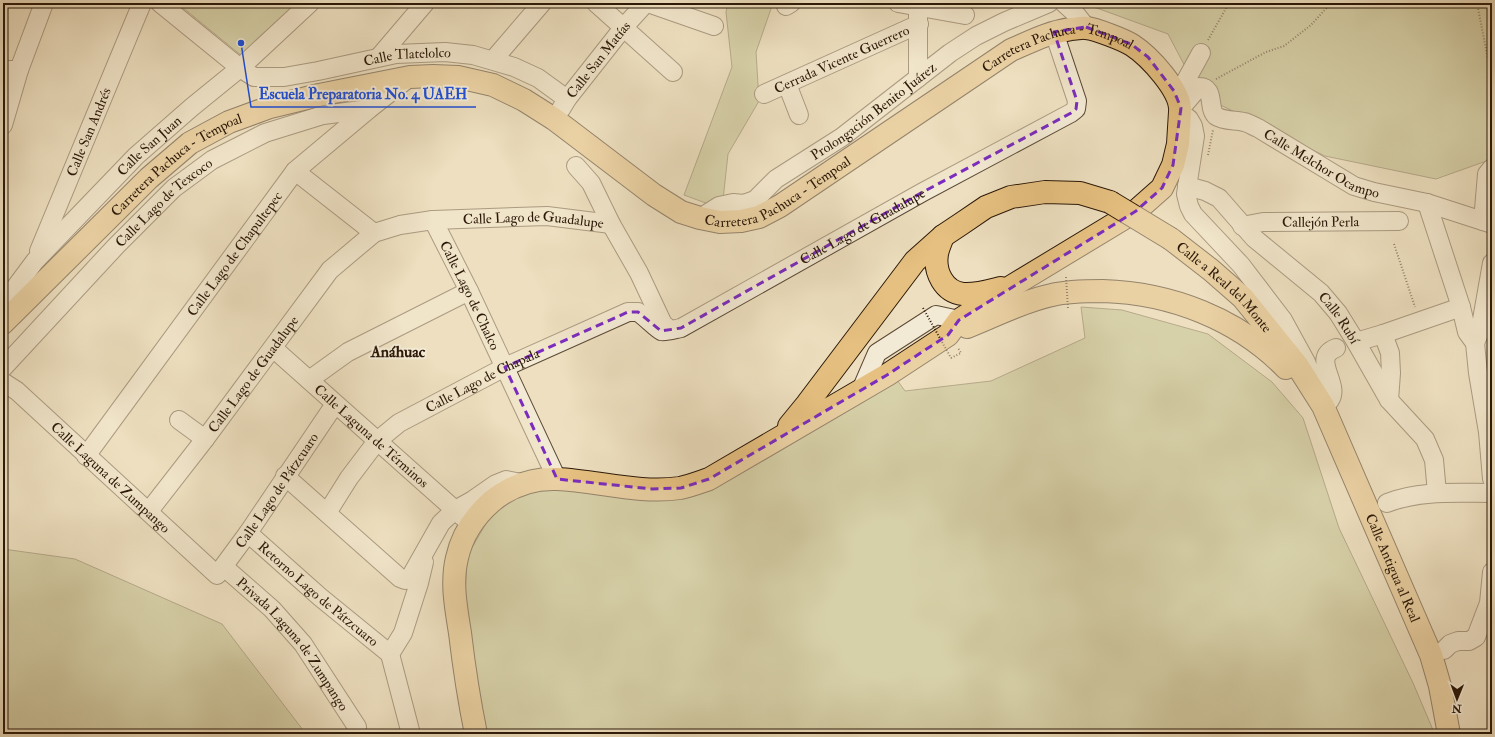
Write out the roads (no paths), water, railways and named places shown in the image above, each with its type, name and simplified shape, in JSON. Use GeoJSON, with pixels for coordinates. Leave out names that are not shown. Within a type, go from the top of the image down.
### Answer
{"type":"FeatureCollection","features":[{"type":"Feature","properties":{"kind":"main road","name":"Carretera Pachuca - Tempoal"},"geometry":{"type":"LineString","coordinates":[[3,323],[149,178],[190,143],[229,122],[270,107],[318,94],[410,77],[458,77],[494,85],[524,100],[554,120],[654,195],[681,212],[720,222],[741,221],[759,217],[780,206],[1011,50],[1054,32],[1086,27],[1131,44],[1148,57],[1160,71],[1178,104]]}},
{"type":"Feature","properties":{"kind":"main road"},"geometry":{"type":"LineString","coordinates":[[476,734],[467,689],[456,608],[454,578],[457,558],[463,537],[463,517],[480,512],[502,493],[521,483],[538,480],[557,479],[652,489],[681,488],[709,479],[780,436],[861,390],[1012,286],[1114,226],[1136,211],[1162,188],[1173,165],[1178,144],[1178,104]]}},
{"type":"Feature","properties":{"kind":"main road","name":"Calle a Real del Monte"},"geometry":{"type":"LineString","coordinates":[[780,436],[807,404],[915,261],[943,236],[986,207],[1011,197],[1045,192],[1080,193],[1110,202],[1171,239],[1211,270],[1243,298],[1297,365],[1323,406]]}},
{"type":"Feature","properties":{"kind":"main road"},"geometry":{"type":"LineString","coordinates":[[943,236],[937,254],[937,266],[939,277],[946,286],[953,291],[963,294],[974,294],[1012,286]]}},
{"type":"Feature","properties":{"kind":"main road"},"geometry":{"type":"LineString","coordinates":[[953,327],[1054,294],[1087,291],[1128,292],[1166,299],[1198,310],[1245,334],[1275,357],[1323,406]]}},
{"type":"Feature","properties":{"kind":"main road","name":"Calle Antigua al Real"},"geometry":{"type":"LineString","coordinates":[[1323,406],[1431,656],[1440,686],[1449,734]]}},
{"type":"Feature","properties":{"kind":"street"},"geometry":{"type":"LineString","coordinates":[[3,125],[11,70],[44,3]]}},
{"type":"Feature","properties":{"kind":"street","name":"Calle San Andrés"},"geometry":{"type":"LineString","coordinates":[[35,260],[142,3]]}},
{"type":"Feature","properties":{"kind":"street","name":"Calle Tlatelolco"},"geometry":{"type":"LineString","coordinates":[[160,3],[240,68],[254,77],[284,77],[396,54],[445,52],[473,55],[493,60],[538,78],[567,99]]}},
{"type":"Feature","properties":{"kind":"street","name":"Calle San Juan"},"geometry":{"type":"LineString","coordinates":[[3,304],[35,260],[136,156],[192,107],[240,68],[310,3]]}},
{"type":"Feature","properties":{"kind":"street"},"geometry":{"type":"LineString","coordinates":[[379,57],[425,3]]}},
{"type":"Feature","properties":{"kind":"street"},"geometry":{"type":"LineString","coordinates":[[493,60],[542,3]]}},
{"type":"Feature","properties":{"kind":"street"},"geometry":{"type":"LineString","coordinates":[[596,3],[673,72]]}},
{"type":"Feature","properties":{"kind":"street","name":"Calle San Matías"},"geometry":{"type":"LineString","coordinates":[[554,120],[567,99],[623,28],[648,3],[714,26]]}},
{"type":"Feature","properties":{"kind":"street"},"geometry":{"type":"LineString","coordinates":[[898,3],[918,11],[965,15]]}},
{"type":"Feature","properties":{"kind":"street","name":"Prolongación Benito Juárez"},"geometry":{"type":"LineString","coordinates":[[700,218],[719,206],[733,203],[744,204],[755,200],[776,179],[842,137],[950,53],[976,36],[1004,22],[1049,3]]}},
{"type":"Feature","properties":{"kind":"street"},"geometry":{"type":"LineString","coordinates":[[1064,3],[1076,13],[1086,27]]}},
{"type":"Feature","properties":{"kind":"street"},"geometry":{"type":"LineString","coordinates":[[918,11],[918,78]]}},
{"type":"Feature","properties":{"kind":"street","name":"Cerrada Vicente Guerrero"},"geometry":{"type":"LineString","coordinates":[[764,94],[787,84],[918,11]]}},
{"type":"Feature","properties":{"kind":"street","name":"Calle Lago de Guadalupe"},"geometry":{"type":"LineString","coordinates":[[149,512],[330,270],[374,233],[400,225],[433,220],[547,216],[611,224],[639,273],[663,324],[669,330],[681,328],[923,192],[1071,113],[1076,108],[1078,101],[1054,32]]}},
{"type":"Feature","properties":{"kind":"street"},"geometry":{"type":"LineString","coordinates":[[1201,53],[1184,84],[1178,104],[1193,126],[1195,136],[1186,194],[1188,206],[1193,214],[1242,266],[1283,320],[1306,362],[1323,406],[1331,399],[1332,393],[1325,363],[1326,356],[1336,348]]}},
{"type":"Feature","properties":{"kind":"street","name":"Calle Lago de Chapultepec"},"geometry":{"type":"LineString","coordinates":[[86,456],[296,171],[369,109],[410,77]]}},
{"type":"Feature","properties":{"kind":"street"},"geometry":{"type":"LineString","coordinates":[[787,84],[799,116]]}},
{"type":"Feature","properties":{"kind":"street","name":"Calle Melchor Ocampo"},"geometry":{"type":"LineString","coordinates":[[1178,104],[1199,87],[1203,87],[1207,90],[1210,96],[1212,109],[1215,115],[1222,118],[1245,122],[1258,128],[1354,186],[1374,192],[1427,203],[1487,222]]}},
{"type":"Feature","properties":{"kind":"street","name":"Calle Lago de Texcoco"},"geometry":{"type":"LineString","coordinates":[[3,368],[121,240],[174,188],[212,160],[266,133],[323,115],[369,109]]}},
{"type":"Feature","properties":{"kind":"street"},"geometry":{"type":"LineString","coordinates":[[576,166],[591,183],[611,224]]}},
{"type":"Feature","properties":{"kind":"street"},"geometry":{"type":"LineString","coordinates":[[1487,222],[1487,174],[1492,168]]}},
{"type":"Feature","properties":{"kind":"street"},"geometry":{"type":"LineString","coordinates":[[296,171],[374,233]]}},
{"type":"Feature","properties":{"kind":"street","name":"Calle Rubí"},"geometry":{"type":"LineString","coordinates":[[1187,186],[1205,191],[1219,198],[1254,238],[1321,293],[1338,313],[1388,400],[1425,439],[1434,460],[1437,492]]}},
{"type":"Feature","properties":{"kind":"street"},"geometry":{"type":"LineString","coordinates":[[1427,203],[1461,307],[1467,332],[1475,343],[1485,374],[1492,477]]}},
{"type":"Feature","properties":{"kind":"street","name":"Calle Lago de Chalco"},"geometry":{"type":"LineString","coordinates":[[433,220],[470,291],[557,479]]}},
{"type":"Feature","properties":{"kind":"street","name":"Callejón Perla"},"geometry":{"type":"LineString","coordinates":[[1242,226],[1263,222],[1399,221]]}},
{"type":"Feature","properties":{"kind":"street"},"geometry":{"type":"LineString","coordinates":[[1475,343],[1480,331],[1492,263]]}},
{"type":"Feature","properties":{"kind":"street"},"geometry":{"type":"LineString","coordinates":[[309,380],[348,352],[470,291]]}},
{"type":"Feature","properties":{"kind":"street"},"geometry":{"type":"LineString","coordinates":[[1356,342],[1420,322],[1461,307]]}},
{"type":"Feature","properties":{"kind":"street","name":"Calle Lago de Chapala"},"geometry":{"type":"LineString","coordinates":[[327,513],[349,478],[377,441],[399,423],[505,367],[628,312],[638,312],[661,331],[669,330]]}},
{"type":"Feature","properties":{"kind":"street"},"geometry":{"type":"LineString","coordinates":[[1383,334],[1390,353],[1391,373],[1388,400]]}},
{"type":"Feature","properties":{"kind":"street","name":"Calle Laguna de Términos"},"geometry":{"type":"LineString","coordinates":[[273,348],[463,517]]}},
{"type":"Feature","properties":{"kind":"street","name":"Calle Laguna de Zumpango"},"geometry":{"type":"LineString","coordinates":[[3,382],[149,512],[220,571]]}},
{"type":"Feature","properties":{"kind":"street","name":"Calle Lago de Pátzcuaro"},"geometry":{"type":"LineString","coordinates":[[220,571],[248,533],[335,404]]}},
{"type":"Feature","properties":{"kind":"street"},"geometry":{"type":"LineString","coordinates":[[179,420],[205,439]]}},
{"type":"Feature","properties":{"kind":"street"},"geometry":{"type":"LineString","coordinates":[[286,476],[400,578],[405,580],[411,576],[441,523],[463,517]]}},
{"type":"Feature","properties":{"kind":"street"},"geometry":{"type":"LineString","coordinates":[[1386,503],[1396,499],[1437,492],[1492,493]]}},
{"type":"Feature","properties":{"kind":"street","name":"Retorno Lago de Pátzcuaro"},"geometry":{"type":"LineString","coordinates":[[248,533],[320,597],[390,654]]}},
{"type":"Feature","properties":{"kind":"street"},"geometry":{"type":"LineString","coordinates":[[411,734],[390,654],[403,633],[419,583],[428,546]]}},
{"type":"Feature","properties":{"kind":"street","name":"Privada Laguna de Zumpango"},"geometry":{"type":"LineString","coordinates":[[220,571],[272,609],[303,644],[357,726]]}},
{"type":"Feature","properties":{"kind":"street"},"geometry":{"type":"LineString","coordinates":[[1489,632],[1489,603],[1492,572]]}},
{"type":"Feature","properties":{"kind":"street"},"geometry":{"type":"LineString","coordinates":[[1444,650],[1450,644],[1458,641],[1469,641],[1476,637],[1489,603]]}},
{"type":"Feature","properties":{"kind":"place","name":"Escuela Preparatoria No. 4 UAEH"},"geometry":{"type":"Point","coordinates":[241,43]}},
{"type":"Feature","properties":{"kind":"district","name":"Anáhuac"},"geometry":{"type":"Point","coordinates":[398,352]}}]}
